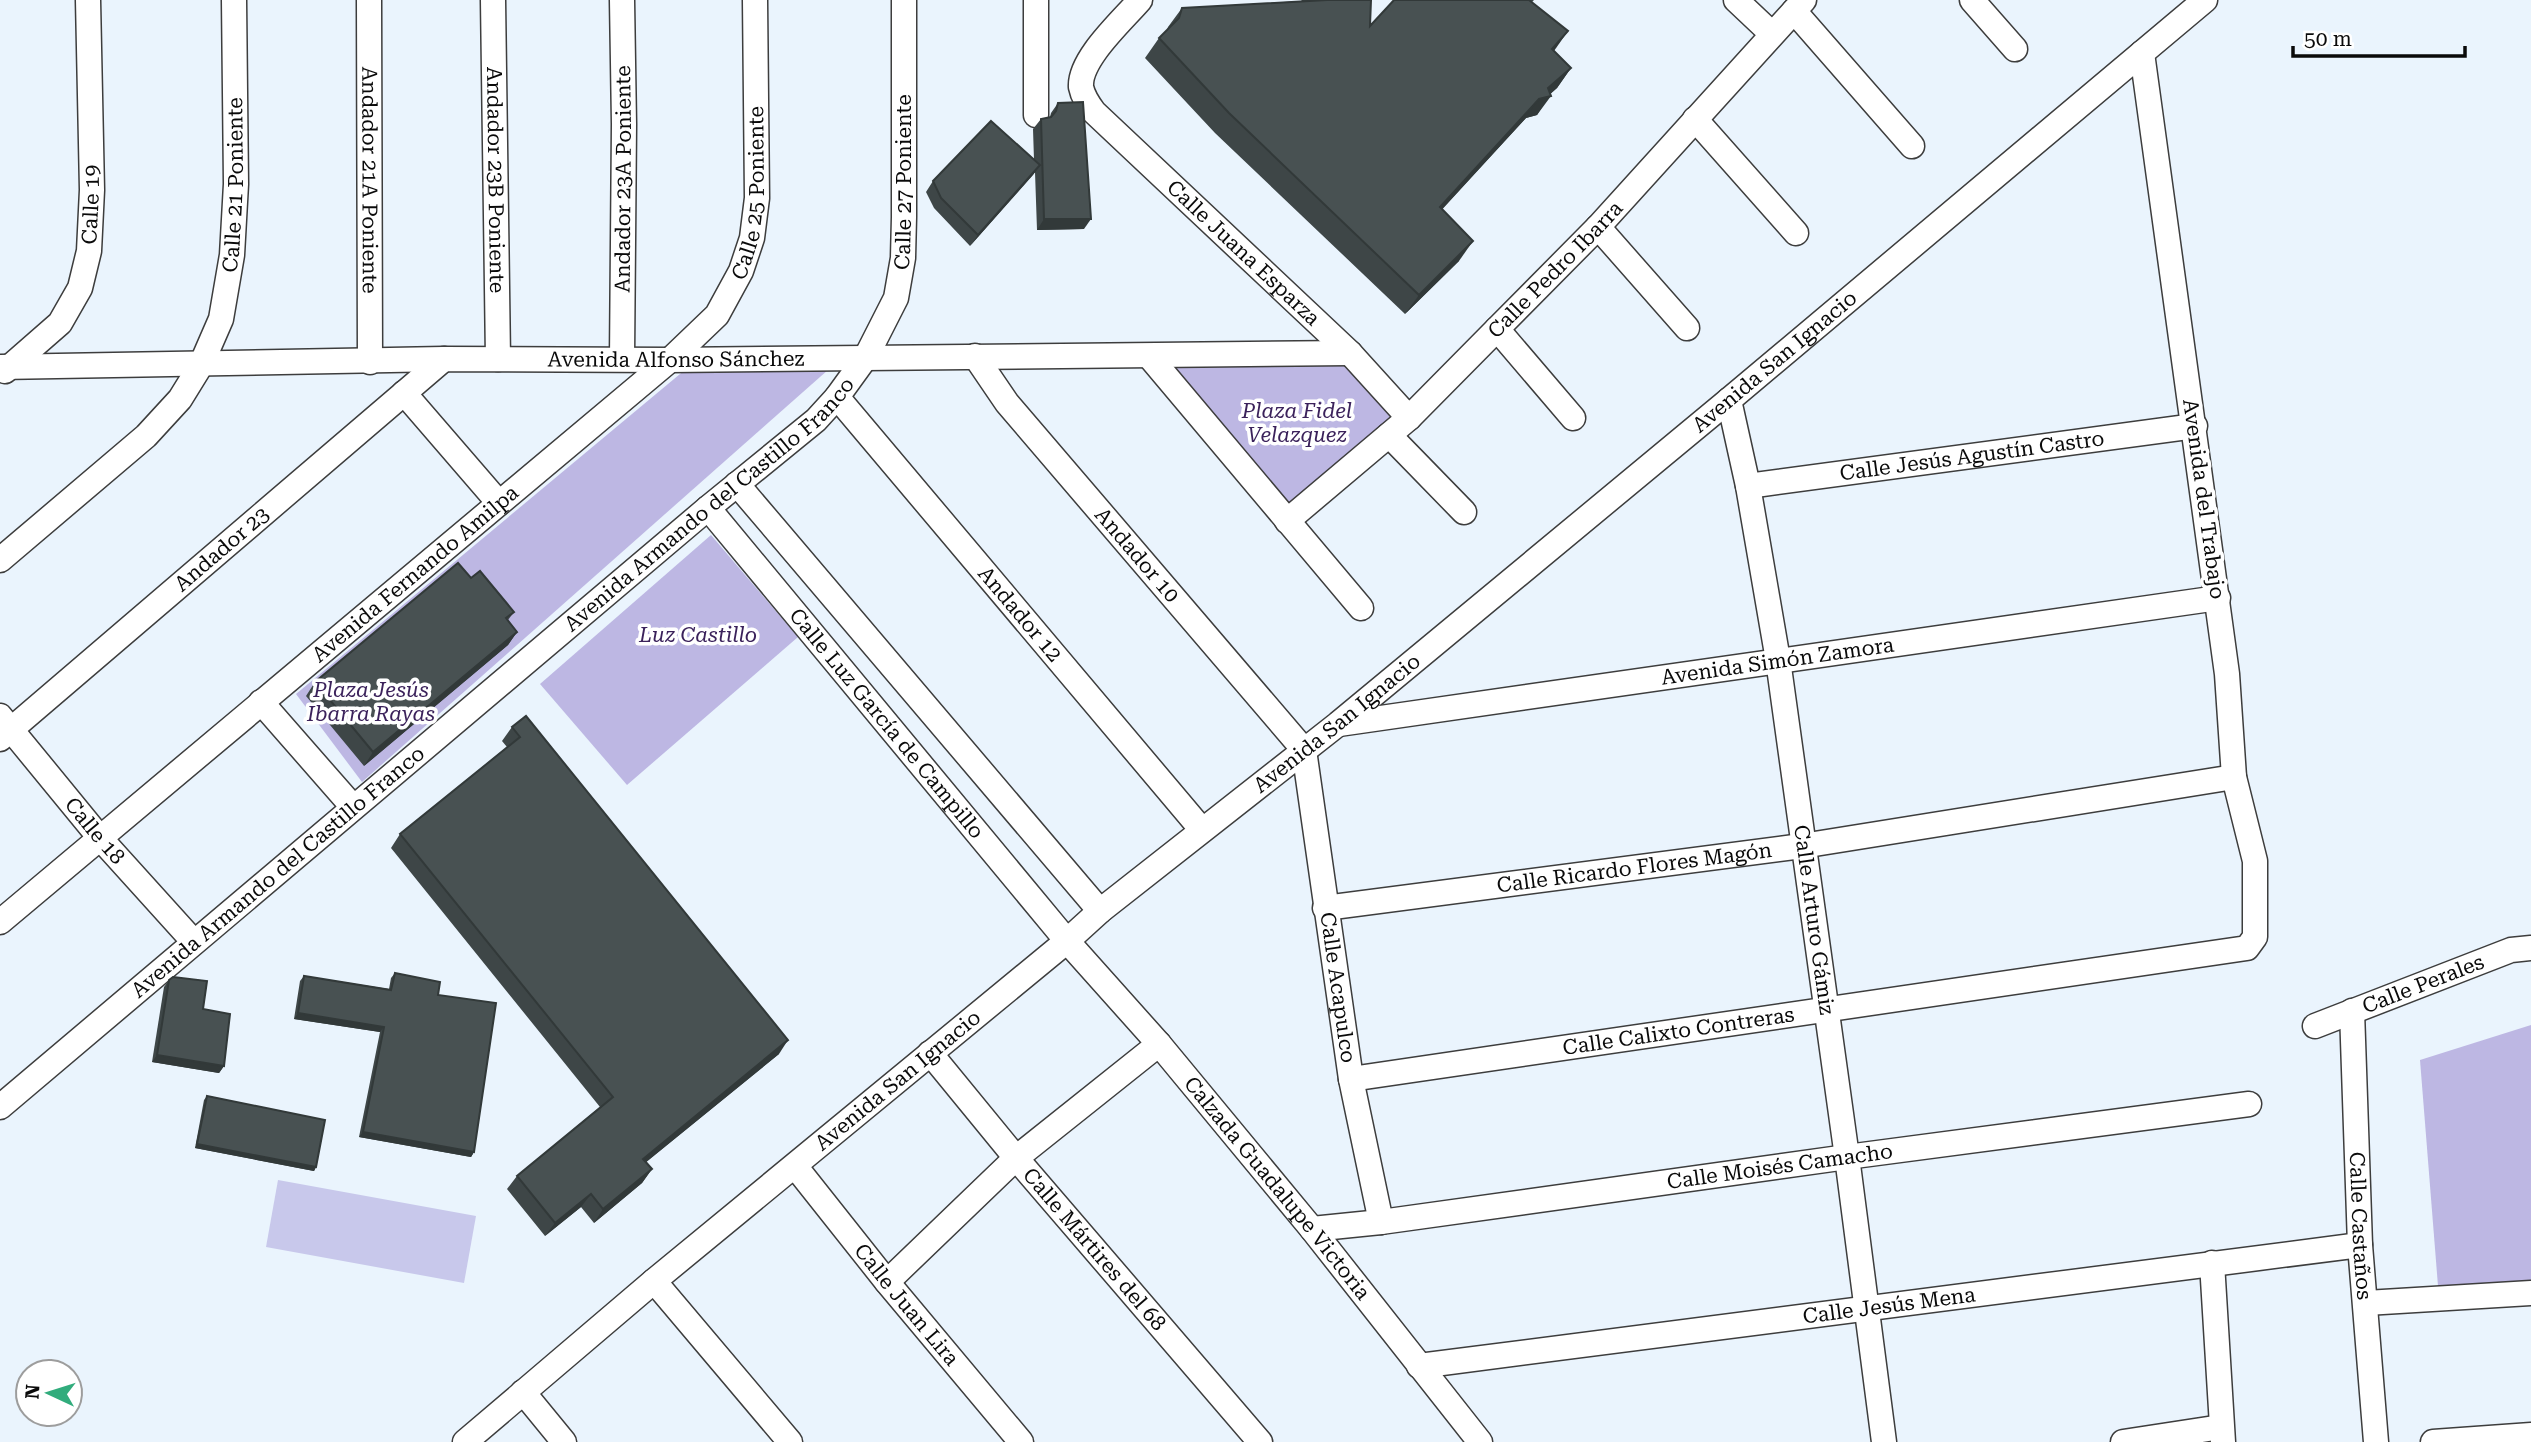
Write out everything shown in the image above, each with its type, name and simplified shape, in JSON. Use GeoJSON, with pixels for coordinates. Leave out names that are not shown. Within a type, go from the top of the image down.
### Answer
{"type":"FeatureCollection","features":[{"type":"Feature","properties":{"kind":"street","name":"Calle 19"},"geometry":{"type":"LineString","coordinates":[[3,370],[60,323],[80,288],[89,251],[92,190],[88,0]]}},
{"type":"Feature","properties":{"kind":"street","name":"Calle 21 Poniente"},"geometry":{"type":"LineString","coordinates":[[0,560],[146,436],[180,399],[201,365],[221,319],[232,256],[237,128],[234,0]]}},
{"type":"Feature","properties":{"kind":"street","name":"Andador 21A Poniente"},"geometry":{"type":"LineString","coordinates":[[369,0],[370,362]]}},
{"type":"Feature","properties":{"kind":"street","name":"Andador 23B Poniente"},"geometry":{"type":"LineString","coordinates":[[493,0],[498,359]]}},
{"type":"Feature","properties":{"kind":"street","name":"Andador 23A Poniente"},"geometry":{"type":"LineString","coordinates":[[622,0],[622,359]]}},
{"type":"Feature","properties":{"kind":"street","name":"Calle 25 Poniente"},"geometry":{"type":"LineString","coordinates":[[670,360],[717,315],[741,271],[752,238],[757,198],[755,0]]}},
{"type":"Feature","properties":{"kind":"street","name":"Calle 27 Poniente"},"geometry":{"type":"LineString","coordinates":[[866,357],[896,298],[903,258],[904,0]]}},
{"type":"Feature","properties":{"kind":"street"},"geometry":{"type":"LineString","coordinates":[[1036,0],[1036,115]]}},
{"type":"Feature","properties":{"kind":"street","name":"Calle Juana Esparza"},"geometry":{"type":"LineString","coordinates":[[1140,0],[1091,57],[1085,68],[1082,87],[1085,101],[1350,353],[1409,418]]}},
{"type":"Feature","properties":{"kind":"street"},"geometry":{"type":"LineString","coordinates":[[1736,0],[1772,34]]}},
{"type":"Feature","properties":{"kind":"street"},"geometry":{"type":"LineString","coordinates":[[1972,0],[2015,49]]}},
{"type":"Feature","properties":{"kind":"street","name":"Avenida San Ignacio"},"geometry":{"type":"LineString","coordinates":[[464,1442],[1100,911],[1338,724],[2205,0]]}},
{"type":"Feature","properties":{"kind":"street"},"geometry":{"type":"LineString","coordinates":[[1799,5],[1912,146]]}},
{"type":"Feature","properties":{"kind":"street","name":"Calle Pedro Ibarra"},"geometry":{"type":"LineString","coordinates":[[1287,521],[1409,418],[1598,227],[1799,5]]}},
{"type":"Feature","properties":{"kind":"street","name":"Avenida del Trabajo"},"geometry":{"type":"LineString","coordinates":[[2142,53],[2218,598],[2227,674],[2234,777],[2255,861],[2255,937],[2252,944]]}},
{"type":"Feature","properties":{"kind":"street"},"geometry":{"type":"LineString","coordinates":[[1695,119],[1796,233]]}},
{"type":"Feature","properties":{"kind":"street"},"geometry":{"type":"LineString","coordinates":[[1598,227],[1687,328]]}},
{"type":"Feature","properties":{"kind":"street"},"geometry":{"type":"LineString","coordinates":[[1497,329],[1573,418]]}},
{"type":"Feature","properties":{"kind":"street","name":"Avenida Alfonso Sánchez"},"geometry":{"type":"LineString","coordinates":[[3,370],[444,359],[670,360],[1350,353]]}},
{"type":"Feature","properties":{"kind":"street","name":"Andador 10"},"geometry":{"type":"LineString","coordinates":[[975,356],[1007,403],[1304,750]]}},
{"type":"Feature","properties":{"kind":"street"},"geometry":{"type":"LineString","coordinates":[[1149,356],[1361,608]]}},
{"type":"Feature","properties":{"kind":"street","name":"Avenida Armando del Castillo Franco"},"geometry":{"type":"LineString","coordinates":[[0,1107],[708,508],[816,420],[837,397],[866,357]]}},
{"type":"Feature","properties":{"kind":"street","name":"Andador 23"},"geometry":{"type":"LineString","coordinates":[[4,728],[444,359]]}},
{"type":"Feature","properties":{"kind":"street","name":"Avenida Fernando Amilpa"},"geometry":{"type":"LineString","coordinates":[[0,922],[670,360]]}},
{"type":"Feature","properties":{"kind":"street"},"geometry":{"type":"LineString","coordinates":[[404,393],[499,503]]}},
{"type":"Feature","properties":{"kind":"street","name":"Andador 12"},"geometry":{"type":"LineString","coordinates":[[837,397],[1202,830]]}},
{"type":"Feature","properties":{"kind":"street","name":"Calle Arturo Gámiz"},"geometry":{"type":"LineString","coordinates":[[1729,400],[1748,486],[1778,660],[1884,1442]]}},
{"type":"Feature","properties":{"kind":"street","name":"Calle Jesús Agustín Castro"},"geometry":{"type":"LineString","coordinates":[[1748,486],[2195,426]]}},
{"type":"Feature","properties":{"kind":"street"},"geometry":{"type":"LineString","coordinates":[[1389,435],[1464,512]]}},
{"type":"Feature","properties":{"kind":"street","name":"Calle Luz García de Campillo"},"geometry":{"type":"LineString","coordinates":[[737,484],[1100,911]]}},
{"type":"Feature","properties":{"kind":"street","name":"Calle Luz García de Campillo"},"geometry":{"type":"LineString","coordinates":[[708,508],[1067,941]]}},
{"type":"Feature","properties":{"kind":"street","name":"Avenida Simón Zamora"},"geometry":{"type":"LineString","coordinates":[[1338,724],[2218,598]]}},
{"type":"Feature","properties":{"kind":"street"},"geometry":{"type":"LineString","coordinates":[[261,702],[353,807]]}},
{"type":"Feature","properties":{"kind":"street","name":"Calle 18"},"geometry":{"type":"LineString","coordinates":[[4,728],[194,942]]}},
{"type":"Feature","properties":{"kind":"street","name":"Calle Acapulco"},"geometry":{"type":"LineString","coordinates":[[1304,750],[1351,1079],[1381,1223]]}},
{"type":"Feature","properties":{"kind":"street","name":"Calle Ricardo Flores Magón"},"geometry":{"type":"LineString","coordinates":[[1325,908],[1802,846],[2234,777]]}},
{"type":"Feature","properties":{"kind":"street","name":"Calzada Guadalupe Victoria"},"geometry":{"type":"LineString","coordinates":[[1067,941],[1159,1044],[1312,1229],[1480,1442]]}},
{"type":"Feature","properties":{"kind":"street","name":"Calle Calixto Contreras"},"geometry":{"type":"LineString","coordinates":[[1351,1079],[2247,948],[2252,944]]}},
{"type":"Feature","properties":{"kind":"street","name":"Calle Perales"},"geometry":{"type":"LineString","coordinates":[[2315,1026],[2511,950],[2531,948]]}},
{"type":"Feature","properties":{"kind":"street","name":"Calle Castaños"},"geometry":{"type":"LineString","coordinates":[[2352,1011],[2360,1245],[2376,1442]]}},
{"type":"Feature","properties":{"kind":"street"},"geometry":{"type":"LineString","coordinates":[[887,1282],[1016,1158],[1159,1044]]}},
{"type":"Feature","properties":{"kind":"street","name":"Calle Mártires del 68"},"geometry":{"type":"LineString","coordinates":[[930,1053],[1016,1158],[1259,1442]]}},
{"type":"Feature","properties":{"kind":"street","name":"Calle Moisés Camacho"},"geometry":{"type":"LineString","coordinates":[[1312,1229],[1381,1223],[2249,1104]]}},
{"type":"Feature","properties":{"kind":"street","name":"Calle Juan Lira"},"geometry":{"type":"LineString","coordinates":[[795,1166],[887,1282],[1021,1442]]}},
{"type":"Feature","properties":{"kind":"street","name":"Calle Jesús Mena"},"geometry":{"type":"LineString","coordinates":[[1419,1366],[2360,1245]]}},
{"type":"Feature","properties":{"kind":"street"},"geometry":{"type":"LineString","coordinates":[[2123,1442],[2222,1435],[2212,1263]]}},
{"type":"Feature","properties":{"kind":"street"},"geometry":{"type":"LineString","coordinates":[[654,1281],[790,1442]]}},
{"type":"Feature","properties":{"kind":"street"},"geometry":{"type":"LineString","coordinates":[[2366,1303],[2531,1293]]}},
{"type":"Feature","properties":{"kind":"street"},"geometry":{"type":"LineString","coordinates":[[523,1392],[564,1442]]}},
{"type":"Feature","properties":{"kind":"street"},"geometry":{"type":"LineString","coordinates":[[2432,1442],[2531,1435]]}},
{"type":"Feature","properties":{"kind":"green space","name":"Plaza Fidel Velazquez"},"geometry":{"type":"Polygon","coordinates":[[[1350,353],[1409,418],[1287,521],[1149,356],[1350,353]]]}},
{"type":"Feature","properties":{"kind":"green space","name":"Plaza Jesús Ibarra Rayas"},"geometry":{"type":"Polygon","coordinates":[[[837,362],[362,782],[296,694],[692,364],[837,362]]]}},
{"type":"Feature","properties":{"kind":"green space","name":"Luz Castillo"},"geometry":{"type":"Polygon","coordinates":[[[711,535],[798,637],[627,785],[540,684],[711,535]]]}},
{"type":"Feature","properties":{"kind":"green space"},"geometry":{"type":"Polygon","coordinates":[[[2531,1025],[2531,1281],[2438,1286],[2420,1060],[2531,1025]]]}},
{"type":"Feature","properties":{"kind":"shaded area"},"geometry":{"type":"Polygon","coordinates":[[[278,1180],[476,1216],[464,1283],[266,1247],[278,1180]]]}},
{"type":"Feature","properties":{"kind":"building"},"geometry":{"type":"Polygon","coordinates":[[[1371,0],[1370,26],[1394,0],[1529,0],[1568,31],[1552,49],[1571,68],[1548,88],[1551,96],[1539,99],[1440,207],[1473,241],[1419,295],[1229,113],[1159,38],[1179,18],[1182,8],[1371,0]]]}},
{"type":"Feature","properties":{"kind":"building"},"geometry":{"type":"Polygon","coordinates":[[[1083,102],[1091,219],[1044,219],[1041,119],[1051,117],[1058,103],[1083,102]]]}},
{"type":"Feature","properties":{"kind":"building"},"geometry":{"type":"Polygon","coordinates":[[[991,121],[1040,165],[978,235],[941,198],[933,181],[991,121]]]}},
{"type":"Feature","properties":{"kind":"building"},"geometry":{"type":"Polygon","coordinates":[[[458,563],[471,578],[480,571],[514,612],[506,618],[517,632],[373,752],[315,682],[458,563]]]}},
{"type":"Feature","properties":{"kind":"building"},"geometry":{"type":"Polygon","coordinates":[[[526,716],[788,1040],[643,1159],[652,1169],[603,1209],[591,1194],[555,1223],[517,1176],[613,1097],[400,834],[520,737],[512,727],[526,716]]]}},
{"type":"Feature","properties":{"kind":"building"},"geometry":{"type":"Polygon","coordinates":[[[395,973],[440,982],[438,995],[496,1003],[474,1152],[363,1132],[384,1027],[298,1013],[304,976],[391,990],[395,973]]]}},
{"type":"Feature","properties":{"kind":"building"},"geometry":{"type":"Polygon","coordinates":[[[173,977],[207,981],[203,1009],[230,1014],[224,1066],[157,1055],[169,980],[173,977]]]}},
{"type":"Feature","properties":{"kind":"building"},"geometry":{"type":"Polygon","coordinates":[[[207,1096],[325,1120],[316,1167],[197,1144],[207,1096]]]}}]}
